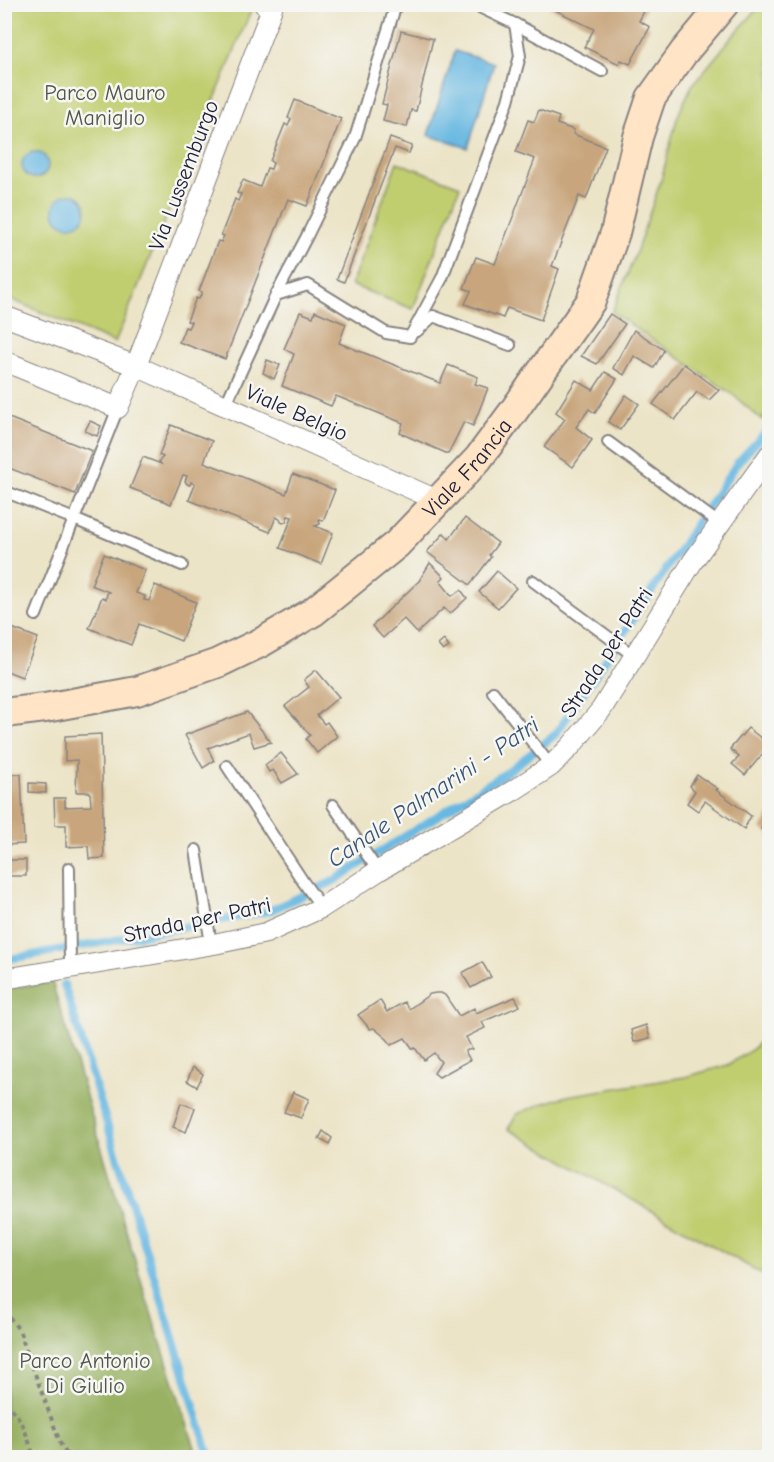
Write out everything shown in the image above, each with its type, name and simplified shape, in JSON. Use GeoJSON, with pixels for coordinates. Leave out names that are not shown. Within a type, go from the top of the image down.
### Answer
{"type":"FeatureCollection","features":[{"type":"Feature","properties":{"kind":"street","name":"Via Lussemburgo"},"geometry":{"type":"LineString","coordinates":[[136,366],[272,8],[264,4]]}},
{"type":"Feature","properties":{"kind":"street","name":"Viale Francia"},"geometry":{"type":"LineString","coordinates":[[4,713],[137,692],[218,663],[313,612],[397,544],[478,459],[591,301],[615,234],[638,137],[651,98],[718,7]]}},
{"type":"Feature","properties":{"kind":"street","name":"Viale Belgio"},"geometry":{"type":"LineString","coordinates":[[4,316],[136,366],[439,501]]}},
{"type":"Feature","properties":{"kind":"street"},"geometry":{"type":"LineString","coordinates":[[4,361],[118,408],[136,366]]}},
{"type":"Feature","properties":{"kind":"street","name":"Strada per Patri"},"geometry":{"type":"LineString","coordinates":[[4,979],[70,964],[210,940],[266,933],[319,905],[376,868],[504,795],[571,746],[601,710],[631,654],[717,521],[770,454]]}},
{"type":"Feature","properties":{"kind":"lane"},"geometry":{"type":"LineString","coordinates":[[225,406],[276,295],[355,138],[396,4]]}},
{"type":"Feature","properties":{"kind":"lane"},"geometry":{"type":"LineString","coordinates":[[474,4],[602,71]]}},
{"type":"Feature","properties":{"kind":"lane"},"geometry":{"type":"LineString","coordinates":[[410,337],[442,278],[508,101],[519,56],[515,24]]}},
{"type":"Feature","properties":{"kind":"lane"},"geometry":{"type":"LineString","coordinates":[[276,295],[308,285],[386,333],[410,337]]}},
{"type":"Feature","properties":{"kind":"lane"},"geometry":{"type":"LineString","coordinates":[[410,337],[433,316],[510,345]]}},
{"type":"Feature","properties":{"kind":"lane"},"geometry":{"type":"LineString","coordinates":[[36,615],[118,408]]}},
{"type":"Feature","properties":{"kind":"lane"},"geometry":{"type":"LineString","coordinates":[[608,442],[717,521]]}},
{"type":"Feature","properties":{"kind":"lane"},"geometry":{"type":"LineString","coordinates":[[4,491],[182,565]]}},
{"type":"Feature","properties":{"kind":"lane"},"geometry":{"type":"LineString","coordinates":[[533,581],[631,654]]}},
{"type":"Feature","properties":{"kind":"lane"},"geometry":{"type":"LineString","coordinates":[[493,692],[549,762]]}},
{"type":"Feature","properties":{"kind":"lane"},"geometry":{"type":"LineString","coordinates":[[227,766],[319,905]]}},
{"type":"Feature","properties":{"kind":"lane"},"geometry":{"type":"LineString","coordinates":[[333,805],[376,868]]}},
{"type":"Feature","properties":{"kind":"lane"},"geometry":{"type":"LineString","coordinates":[[196,850],[210,940]]}},
{"type":"Feature","properties":{"kind":"lane"},"geometry":{"type":"LineString","coordinates":[[69,868],[70,964]]}},
{"type":"Feature","properties":{"kind":"path"},"geometry":{"type":"LineString","coordinates":[[4,1251],[6,1256],[4,1256]]}},
{"type":"Feature","properties":{"kind":"path"},"geometry":{"type":"LineString","coordinates":[[5,1310],[19,1330],[61,1445],[69,1458]]}},
{"type":"Feature","properties":{"kind":"path"},"geometry":{"type":"LineString","coordinates":[[4,1403],[10,1406],[25,1429],[34,1458]]}},
{"type":"Feature","properties":{"kind":"green space","name":"Parco Mauro Maniglio"},"geometry":{"type":"Polygon","coordinates":[[[243,4],[252,8],[115,343],[5,297],[4,5],[243,4]]]}},
{"type":"Feature","properties":{"kind":"green space"},"geometry":{"type":"Polygon","coordinates":[[[761,5],[770,5],[770,407],[762,420],[732,394],[612,312],[636,253],[662,177],[677,118],[691,87],[761,5]]]}},
{"type":"Feature","properties":{"kind":"green space"},"geometry":{"type":"Polygon","coordinates":[[[397,162],[460,186],[413,309],[351,285],[397,162]]]}},
{"type":"Feature","properties":{"kind":"green space","name":"Parco Antonio Di Giulio"},"geometry":{"type":"Polygon","coordinates":[[[52,982],[146,1297],[198,1457],[5,1457],[4,989],[52,982]]]}},
{"type":"Feature","properties":{"kind":"green space"},"geometry":{"type":"Polygon","coordinates":[[[769,1030],[769,1278],[508,1129],[517,1114],[567,1096],[685,1077],[728,1065],[753,1049],[769,1030]]]}},
{"type":"Feature","properties":{"kind":"water"},"geometry":{"type":"Polygon","coordinates":[[[455,51],[494,63],[468,148],[428,135],[455,51]]]}},
{"type":"Feature","properties":{"kind":"water"},"geometry":{"type":"Polygon","coordinates":[[[35,152],[44,156],[48,165],[44,174],[35,178],[26,174],[22,165],[26,156],[35,152]]]}},
{"type":"Feature","properties":{"kind":"water"},"geometry":{"type":"Polygon","coordinates":[[[70,194],[81,199],[86,210],[81,221],[70,226],[59,221],[54,210],[59,199],[70,194]]]}},
{"type":"Feature","properties":{"kind":"building"},"geometry":{"type":"Polygon","coordinates":[[[352,4],[368,4],[366,10],[352,4]]]}},
{"type":"Feature","properties":{"kind":"building"},"geometry":{"type":"Polygon","coordinates":[[[543,4],[648,4],[639,21],[650,27],[630,64],[621,60],[619,64],[584,47],[594,29],[543,4]]]}},
{"type":"Feature","properties":{"kind":"building"},"geometry":{"type":"Polygon","coordinates":[[[401,31],[433,39],[416,111],[411,110],[407,127],[383,121],[387,105],[382,104],[401,31]]]}},
{"type":"Feature","properties":{"kind":"building"},"geometry":{"type":"Polygon","coordinates":[[[295,100],[341,119],[307,206],[288,199],[225,359],[179,342],[185,327],[188,328],[191,322],[187,321],[196,298],[199,299],[202,292],[199,291],[218,241],[221,242],[224,236],[221,235],[235,199],[238,201],[241,194],[237,193],[243,180],[260,187],[267,168],[271,169],[273,163],[270,161],[285,124],[288,126],[291,119],[288,118],[295,100]]]}},
{"type":"Feature","properties":{"kind":"building"},"geometry":{"type":"Polygon","coordinates":[[[539,110],[559,117],[557,124],[574,130],[573,134],[606,147],[586,199],[579,196],[552,266],[559,269],[541,320],[507,308],[503,318],[465,304],[471,291],[464,288],[476,257],[495,264],[535,159],[516,152],[528,120],[534,122],[539,110]]]}},
{"type":"Feature","properties":{"kind":"building"},"geometry":{"type":"Polygon","coordinates":[[[390,138],[412,146],[409,153],[395,148],[344,282],[337,279],[390,138]]]}},
{"type":"Feature","properties":{"kind":"building"},"geometry":{"type":"Polygon","coordinates":[[[315,311],[346,324],[339,343],[440,383],[448,365],[478,377],[475,384],[488,388],[473,426],[464,422],[448,454],[400,433],[403,423],[336,396],[331,406],[282,386],[294,354],[284,349],[300,312],[313,317],[315,311]]]}},
{"type":"Feature","properties":{"kind":"building"},"geometry":{"type":"Polygon","coordinates":[[[610,314],[625,324],[597,364],[581,356],[610,314]]]}},
{"type":"Feature","properties":{"kind":"building"},"geometry":{"type":"Polygon","coordinates":[[[634,330],[664,350],[654,368],[634,356],[624,375],[613,368],[634,330]]]}},
{"type":"Feature","properties":{"kind":"building"},"geometry":{"type":"Polygon","coordinates":[[[267,360],[280,365],[274,379],[263,373],[267,360]]]}},
{"type":"Feature","properties":{"kind":"building"},"geometry":{"type":"Polygon","coordinates":[[[684,364],[719,390],[709,400],[697,392],[675,420],[653,404],[684,364]]]}},
{"type":"Feature","properties":{"kind":"building"},"geometry":{"type":"Polygon","coordinates":[[[605,372],[617,379],[595,413],[589,409],[576,427],[592,440],[573,467],[544,447],[565,419],[556,412],[576,380],[593,390],[605,372]]]}},
{"type":"Feature","properties":{"kind":"building"},"geometry":{"type":"Polygon","coordinates":[[[626,395],[639,404],[620,430],[608,422],[626,395]]]}},
{"type":"Feature","properties":{"kind":"building"},"geometry":{"type":"Polygon","coordinates":[[[4,416],[92,451],[75,494],[4,466],[4,416]]]}},
{"type":"Feature","properties":{"kind":"building"},"geometry":{"type":"Polygon","coordinates":[[[90,421],[101,426],[97,436],[85,431],[90,421]]]}},
{"type":"Feature","properties":{"kind":"building"},"geometry":{"type":"Polygon","coordinates":[[[171,425],[212,441],[204,462],[286,494],[293,474],[335,490],[323,521],[319,519],[320,524],[315,526],[333,533],[321,564],[280,548],[292,517],[288,516],[286,522],[283,523],[276,517],[270,532],[189,500],[195,484],[191,482],[190,485],[187,484],[185,481],[187,476],[183,475],[171,504],[130,488],[143,457],[161,464],[159,461],[163,457],[159,455],[171,425]]]}},
{"type":"Feature","properties":{"kind":"building"},"geometry":{"type":"Polygon","coordinates":[[[465,518],[498,543],[489,555],[491,557],[470,585],[427,552],[444,533],[449,539],[465,518]]]}},
{"type":"Feature","properties":{"kind":"building"},"geometry":{"type":"Polygon","coordinates":[[[104,554],[145,570],[136,593],[145,596],[144,600],[149,601],[155,585],[196,602],[181,641],[139,624],[131,645],[89,628],[102,597],[106,599],[109,592],[91,585],[104,554]]]}},
{"type":"Feature","properties":{"kind":"building"},"geometry":{"type":"Polygon","coordinates":[[[430,563],[444,577],[440,581],[452,596],[461,590],[467,598],[450,614],[444,608],[417,633],[404,619],[383,638],[372,626],[419,581],[430,563]]]}},
{"type":"Feature","properties":{"kind":"building"},"geometry":{"type":"Polygon","coordinates":[[[497,571],[516,588],[498,608],[479,592],[497,571]]]}},
{"type":"Feature","properties":{"kind":"building"},"geometry":{"type":"Polygon","coordinates":[[[4,625],[38,638],[22,677],[4,670],[4,625]]]}},
{"type":"Feature","properties":{"kind":"building"},"geometry":{"type":"Polygon","coordinates":[[[444,640],[449,647],[443,651],[438,645],[444,640]]]}},
{"type":"Feature","properties":{"kind":"building"},"geometry":{"type":"Polygon","coordinates":[[[316,670],[339,697],[317,715],[324,724],[327,722],[337,736],[317,753],[306,739],[310,735],[285,706],[309,687],[304,680],[316,670]]]}},
{"type":"Feature","properties":{"kind":"building"},"geometry":{"type":"Polygon","coordinates":[[[247,712],[271,742],[254,747],[249,733],[208,748],[214,761],[203,768],[185,735],[247,712]]]}},
{"type":"Feature","properties":{"kind":"building"},"geometry":{"type":"Polygon","coordinates":[[[748,728],[770,745],[745,775],[732,764],[739,757],[730,749],[748,728]]]}},
{"type":"Feature","properties":{"kind":"building"},"geometry":{"type":"Polygon","coordinates":[[[101,734],[104,858],[89,859],[88,846],[66,847],[66,825],[55,825],[54,798],[65,798],[65,807],[91,806],[90,792],[76,792],[77,760],[65,761],[65,736],[101,734]]]}},
{"type":"Feature","properties":{"kind":"building"},"geometry":{"type":"Polygon","coordinates":[[[281,753],[298,774],[282,783],[273,770],[269,772],[265,765],[281,753]]]}},
{"type":"Feature","properties":{"kind":"building"},"geometry":{"type":"Polygon","coordinates":[[[21,774],[24,844],[5,845],[4,775],[21,774]]]}},
{"type":"Feature","properties":{"kind":"building"},"geometry":{"type":"Polygon","coordinates":[[[697,775],[751,816],[744,829],[705,801],[698,811],[687,803],[695,791],[690,786],[697,775]]]}},
{"type":"Feature","properties":{"kind":"building"},"geometry":{"type":"Polygon","coordinates":[[[29,783],[46,784],[46,793],[29,792],[29,783]]]}},
{"type":"Feature","properties":{"kind":"building"},"geometry":{"type":"Polygon","coordinates":[[[770,814],[770,835],[761,829],[770,814]]]}},
{"type":"Feature","properties":{"kind":"building"},"geometry":{"type":"Polygon","coordinates":[[[5,860],[26,860],[26,876],[5,876],[5,860]]]}},
{"type":"Feature","properties":{"kind":"building"},"geometry":{"type":"Polygon","coordinates":[[[482,962],[491,977],[471,988],[462,973],[482,962]]]}},
{"type":"Feature","properties":{"kind":"building"},"geometry":{"type":"Polygon","coordinates":[[[430,994],[445,995],[459,1016],[474,1008],[476,1013],[515,997],[520,1006],[482,1022],[485,1028],[466,1037],[472,1049],[465,1051],[470,1060],[439,1077],[434,1073],[441,1062],[434,1053],[424,1060],[405,1038],[391,1045],[374,1028],[370,1029],[358,1015],[380,1000],[387,1012],[404,1002],[409,1009],[430,994]]]}},
{"type":"Feature","properties":{"kind":"building"},"geometry":{"type":"Polygon","coordinates":[[[646,1025],[650,1038],[634,1042],[631,1030],[646,1025]]]}},
{"type":"Feature","properties":{"kind":"building"},"geometry":{"type":"Polygon","coordinates":[[[193,1067],[203,1074],[197,1087],[187,1081],[193,1067]]]}},
{"type":"Feature","properties":{"kind":"building"},"geometry":{"type":"Polygon","coordinates":[[[293,1092],[309,1099],[301,1118],[284,1112],[293,1092]]]}},
{"type":"Feature","properties":{"kind":"building"},"geometry":{"type":"Polygon","coordinates":[[[181,1103],[195,1108],[186,1132],[173,1127],[181,1103]]]}},
{"type":"Feature","properties":{"kind":"building"},"geometry":{"type":"Polygon","coordinates":[[[323,1131],[332,1138],[329,1144],[319,1139],[323,1131]]]}},
{"type":"Feature","properties":{"kind":"waterway","name":"Canale Palmarini - Patri"},"geometry":{"type":"LineString","coordinates":[[4,960],[269,911],[332,882],[506,773],[556,734],[738,462],[770,428]]}},
{"type":"Feature","properties":{"kind":"waterway"},"geometry":{"type":"LineString","coordinates":[[64,984],[210,1458]]}}]}
